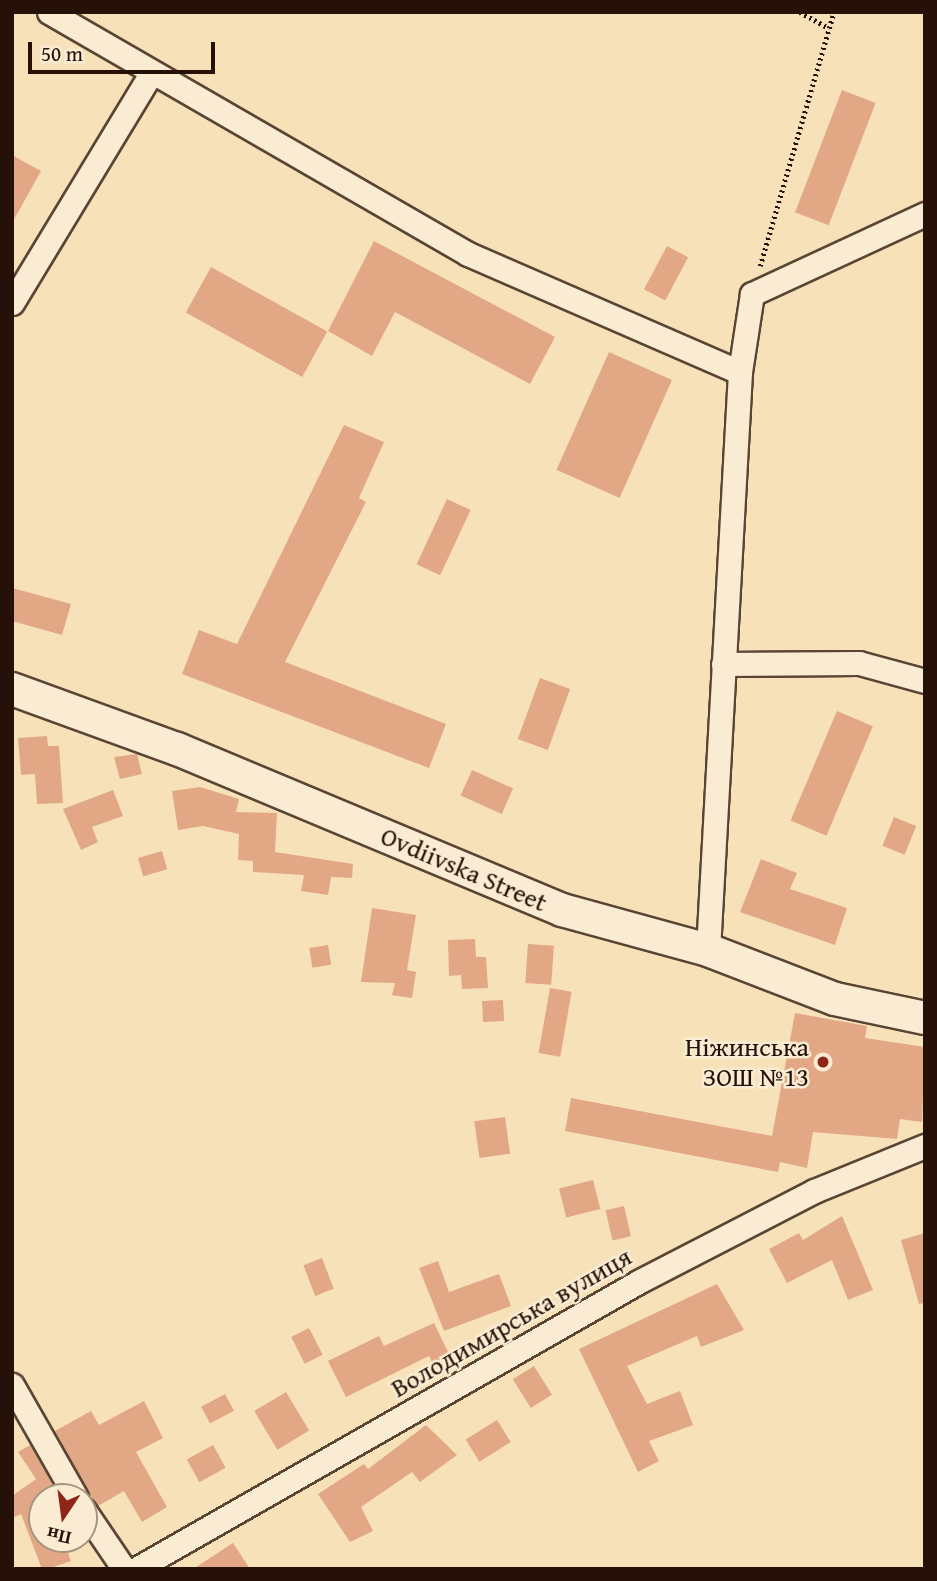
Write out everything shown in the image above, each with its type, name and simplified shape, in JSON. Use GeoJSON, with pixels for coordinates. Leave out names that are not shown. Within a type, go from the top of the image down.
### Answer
{"type":"FeatureCollection","features":[{"type":"Feature","properties":{"kind":"main road","name":"Ovdiivska Street"},"geometry":{"type":"LineString","coordinates":[[12,689],[177,749],[562,909],[708,950],[835,999],[925,1018]]}},
{"type":"Feature","properties":{"kind":"street"},"geometry":{"type":"LineString","coordinates":[[49,12],[150,75],[468,254],[740,372]]}},
{"type":"Feature","properties":{"kind":"street"},"geometry":{"type":"LineString","coordinates":[[12,303],[150,75]]}},
{"type":"Feature","properties":{"kind":"street"},"geometry":{"type":"LineString","coordinates":[[708,950],[740,372],[752,294],[925,214]]}},
{"type":"Feature","properties":{"kind":"street"},"geometry":{"type":"LineString","coordinates":[[723,664],[859,663],[920,680]]}},
{"type":"Feature","properties":{"kind":"street","name":"Володимирська вулиця"},"geometry":{"type":"LineString","coordinates":[[136,1569],[640,1281],[814,1191],[925,1146]]}},
{"type":"Feature","properties":{"kind":"street"},"geometry":{"type":"LineString","coordinates":[[12,1385],[68,1483]]}},
{"type":"Feature","properties":{"kind":"street"},"geometry":{"type":"LineString","coordinates":[[98,1531],[124,1569]]}},
{"type":"Feature","properties":{"kind":"path"},"geometry":{"type":"LineString","coordinates":[[800,12],[829,28]]}},
{"type":"Feature","properties":{"kind":"path"},"geometry":{"type":"LineString","coordinates":[[752,294],[834,12]]}},
{"type":"Feature","properties":{"kind":"building"},"geometry":{"type":"Polygon","coordinates":[[[842,90],[876,103],[829,225],[795,212],[842,90]]]}},
{"type":"Feature","properties":{"kind":"building"},"geometry":{"type":"Polygon","coordinates":[[[12,155],[41,171],[12,223],[12,155]]]}},
{"type":"Feature","properties":{"kind":"building"},"geometry":{"type":"Polygon","coordinates":[[[374,241],[555,337],[530,384],[395,312],[372,356],[328,331],[374,241]]]}},
{"type":"Feature","properties":{"kind":"building"},"geometry":{"type":"Polygon","coordinates":[[[667,246],[688,257],[665,301],[644,289],[667,246]]]}},
{"type":"Feature","properties":{"kind":"building"},"geometry":{"type":"Polygon","coordinates":[[[211,267],[327,331],[302,377],[186,312],[211,267]]]}},
{"type":"Feature","properties":{"kind":"building"},"geometry":{"type":"Polygon","coordinates":[[[609,352],[672,380],[620,498],[557,470],[609,352]]]}},
{"type":"Feature","properties":{"kind":"building"},"geometry":{"type":"Polygon","coordinates":[[[344,425],[384,442],[359,498],[366,502],[285,662],[446,724],[429,768],[182,674],[199,630],[237,644],[344,425]]]}},
{"type":"Feature","properties":{"kind":"building"},"geometry":{"type":"Polygon","coordinates":[[[447,499],[471,510],[440,575],[417,564],[447,499]]]}},
{"type":"Feature","properties":{"kind":"building"},"geometry":{"type":"Polygon","coordinates":[[[12,588],[71,604],[62,635],[12,621],[12,588]]]}},
{"type":"Feature","properties":{"kind":"building"},"geometry":{"type":"Polygon","coordinates":[[[540,678],[570,689],[548,750],[518,739],[540,678]]]}},
{"type":"Feature","properties":{"kind":"building"},"geometry":{"type":"Polygon","coordinates":[[[837,711],[873,726],[826,836],[791,821],[837,711]]]}},
{"type":"Feature","properties":{"kind":"building"},"geometry":{"type":"Polygon","coordinates":[[[47,736],[48,746],[59,746],[63,803],[37,804],[35,774],[21,775],[18,738],[47,736]]]}},
{"type":"Feature","properties":{"kind":"building"},"geometry":{"type":"Polygon","coordinates":[[[137,754],[142,774],[120,779],[114,757],[137,754]]]}},
{"type":"Feature","properties":{"kind":"building"},"geometry":{"type":"Polygon","coordinates":[[[472,770],[513,788],[502,814],[461,796],[472,770]]]}},
{"type":"Feature","properties":{"kind":"building"},"geometry":{"type":"Polygon","coordinates":[[[200,787],[239,799],[236,812],[277,813],[275,852],[353,864],[352,878],[331,877],[328,895],[301,891],[304,875],[253,872],[253,861],[238,860],[239,834],[203,826],[178,830],[172,791],[200,787]]]}},
{"type":"Feature","properties":{"kind":"building"},"geometry":{"type":"Polygon","coordinates":[[[113,790],[123,816],[92,827],[98,842],[81,850],[63,809],[113,790]]]}},
{"type":"Feature","properties":{"kind":"building"},"geometry":{"type":"Polygon","coordinates":[[[894,817],[916,826],[905,855],[882,846],[894,817]]]}},
{"type":"Feature","properties":{"kind":"building"},"geometry":{"type":"Polygon","coordinates":[[[162,851],[167,869],[143,876],[138,858],[162,851]]]}},
{"type":"Feature","properties":{"kind":"building"},"geometry":{"type":"Polygon","coordinates":[[[761,859],[797,873],[790,889],[847,908],[835,945],[740,912],[761,859]]]}},
{"type":"Feature","properties":{"kind":"building"},"geometry":{"type":"Polygon","coordinates":[[[372,908],[416,915],[407,970],[416,972],[412,998],[392,995],[395,983],[361,982],[372,908]]]}},
{"type":"Feature","properties":{"kind":"building"},"geometry":{"type":"Polygon","coordinates":[[[475,939],[476,957],[486,957],[488,988],[462,989],[461,975],[449,976],[448,940],[475,939]]]}},
{"type":"Feature","properties":{"kind":"building"},"geometry":{"type":"Polygon","coordinates":[[[528,944],[554,946],[551,985],[525,983],[528,944]]]}},
{"type":"Feature","properties":{"kind":"building"},"geometry":{"type":"Polygon","coordinates":[[[328,945],[331,965],[312,968],[309,948],[328,945]]]}},
{"type":"Feature","properties":{"kind":"building"},"geometry":{"type":"Polygon","coordinates":[[[550,988],[572,992],[560,1057],[539,1053],[550,988]]]}},
{"type":"Feature","properties":{"kind":"building"},"geometry":{"type":"Polygon","coordinates":[[[503,1000],[504,1021],[483,1022],[482,1001],[503,1000]]]}},
{"type":"Feature","properties":{"kind":"building","name":"Ніжинська ЗОШ №13"},"geometry":{"type":"Polygon","coordinates":[[[795,1013],[867,1026],[865,1038],[925,1047],[922,1122],[900,1119],[897,1139],[813,1132],[807,1168],[780,1162],[778,1172],[565,1131],[571,1098],[772,1136],[795,1013]]]}},
{"type":"Feature","properties":{"kind":"building"},"geometry":{"type":"Polygon","coordinates":[[[505,1117],[510,1154],[479,1158],[474,1121],[505,1117]]]}},
{"type":"Feature","properties":{"kind":"building"},"geometry":{"type":"Polygon","coordinates":[[[593,1180],[600,1209],[566,1218],[559,1188],[593,1180]]]}},
{"type":"Feature","properties":{"kind":"building"},"geometry":{"type":"Polygon","coordinates":[[[624,1206],[631,1236],[612,1240],[605,1210],[624,1206]]]}},
{"type":"Feature","properties":{"kind":"building"},"geometry":{"type":"Polygon","coordinates":[[[842,1216],[873,1290],[848,1300],[832,1260],[787,1283],[769,1249],[799,1233],[803,1240],[842,1216]]]}},
{"type":"Feature","properties":{"kind":"building"},"geometry":{"type":"Polygon","coordinates":[[[925,1233],[925,1303],[919,1304],[901,1240],[925,1233]]]}},
{"type":"Feature","properties":{"kind":"building"},"geometry":{"type":"Polygon","coordinates":[[[322,1258],[334,1289],[315,1296],[303,1265],[322,1258]]]}},
{"type":"Feature","properties":{"kind":"building"},"geometry":{"type":"Polygon","coordinates":[[[438,1261],[449,1292],[499,1274],[511,1306],[444,1331],[419,1268],[438,1261]]]}},
{"type":"Feature","properties":{"kind":"building"},"geometry":{"type":"Polygon","coordinates":[[[717,1284],[744,1330],[701,1347],[697,1336],[627,1366],[647,1404],[680,1391],[693,1425],[649,1441],[659,1461],[638,1472],[579,1349],[717,1284]]]}},
{"type":"Feature","properties":{"kind":"building"},"geometry":{"type":"Polygon","coordinates":[[[434,1323],[450,1356],[433,1364],[429,1356],[346,1397],[328,1361],[379,1336],[384,1346],[434,1323]]]}},
{"type":"Feature","properties":{"kind":"building"},"geometry":{"type":"Polygon","coordinates":[[[309,1328],[323,1355],[305,1364],[291,1337],[309,1328]]]}},
{"type":"Feature","properties":{"kind":"building"},"geometry":{"type":"Polygon","coordinates":[[[534,1366],[552,1395],[531,1408],[513,1379],[534,1366]]]}},
{"type":"Feature","properties":{"kind":"building"},"geometry":{"type":"Polygon","coordinates":[[[286,1392],[309,1431],[277,1450],[254,1411],[286,1392]]]}},
{"type":"Feature","properties":{"kind":"building"},"geometry":{"type":"Polygon","coordinates":[[[225,1394],[234,1411],[210,1423],[201,1407],[225,1394]]]}},
{"type":"Feature","properties":{"kind":"building"},"geometry":{"type":"Polygon","coordinates":[[[144,1401],[163,1438],[136,1452],[167,1507],[142,1522],[124,1491],[98,1506],[98,1483],[83,1483],[55,1431],[91,1411],[99,1425],[144,1401]]]}},
{"type":"Feature","properties":{"kind":"building"},"geometry":{"type":"Polygon","coordinates":[[[497,1420],[511,1442],[479,1462],[466,1440],[497,1420]]]}},
{"type":"Feature","properties":{"kind":"building"},"geometry":{"type":"Polygon","coordinates":[[[426,1425],[457,1455],[420,1482],[412,1472],[361,1507],[373,1531],[350,1542],[318,1494],[364,1464],[368,1469],[426,1425]]]}},
{"type":"Feature","properties":{"kind":"building"},"geometry":{"type":"Polygon","coordinates":[[[30,1445],[52,1483],[30,1483],[36,1479],[18,1452],[30,1445]]]}},
{"type":"Feature","properties":{"kind":"building"},"geometry":{"type":"Polygon","coordinates":[[[213,1445],[226,1468],[199,1482],[187,1460],[213,1445]]]}},
{"type":"Feature","properties":{"kind":"building"},"geometry":{"type":"Polygon","coordinates":[[[28,1485],[28,1532],[21,1514],[12,1518],[12,1496],[28,1485]]]}},
{"type":"Feature","properties":{"kind":"building"},"geometry":{"type":"Polygon","coordinates":[[[233,1543],[250,1569],[193,1569],[233,1543]]]}},
{"type":"Feature","properties":{"kind":"building"},"geometry":{"type":"Polygon","coordinates":[[[36,1553],[68,1553],[71,1561],[42,1569],[36,1553]]]}},
{"type":"Feature","properties":{"kind":"place","name":"Ніжинська ЗОШ №13"},"geometry":{"type":"Point","coordinates":[823,1062]}}]}
